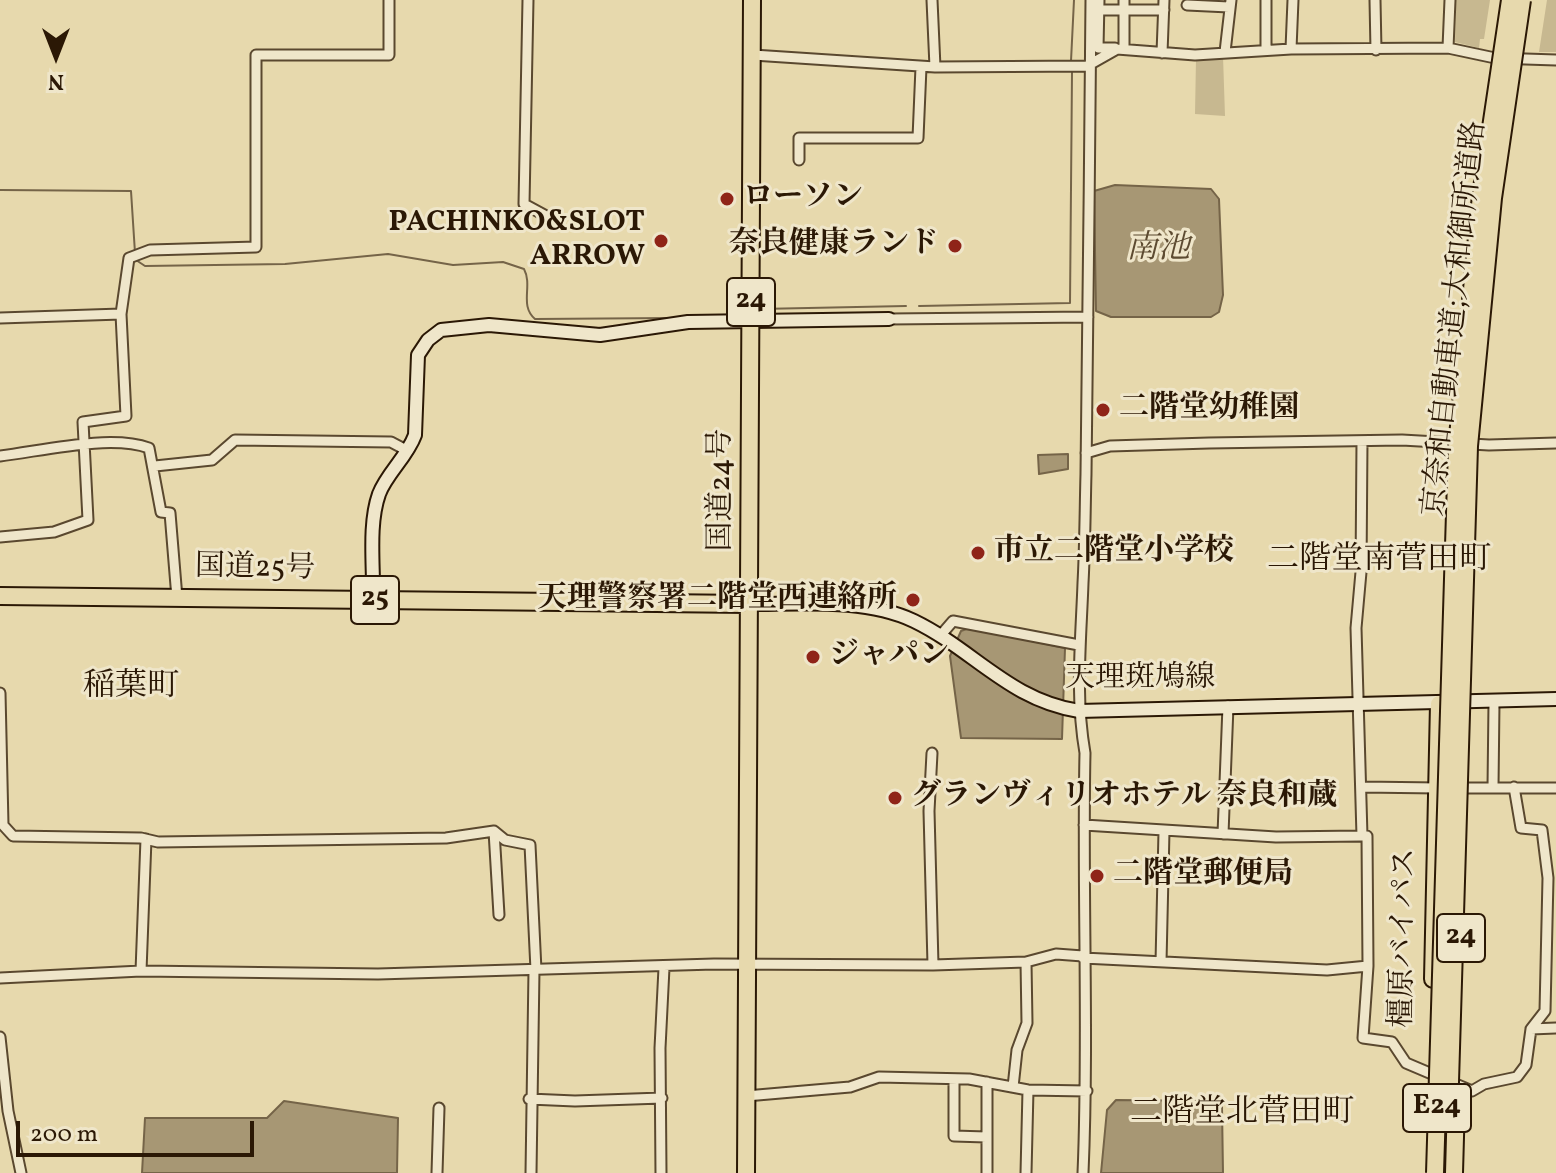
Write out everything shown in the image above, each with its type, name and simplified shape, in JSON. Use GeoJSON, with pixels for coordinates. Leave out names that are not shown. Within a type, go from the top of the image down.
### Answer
{"type":"FeatureCollection","features":[{"type":"Feature","properties":{"kind":"highway","name":"国道24号"},"geometry":{"type":"LineString","coordinates":[[746,1173],[752,0]]}},
{"type":"Feature","properties":{"kind":"highway","name":"京奈和自動車道;大和御所道路"},"geometry":{"type":"LineString","coordinates":[[1438,1044],[1457,447],[1481,195],[1510,0]]}},
{"type":"Feature","properties":{"kind":"highway","name":"京奈和自動車道;大和御所道路"},"geometry":{"type":"LineString","coordinates":[[1449,1115],[1467,477],[1491,213],[1522,0]]}},
{"type":"Feature","properties":{"kind":"highway","name":"国道25号"},"geometry":{"type":"LineString","coordinates":[[0,596],[749,604]]}},
{"type":"Feature","properties":{"kind":"highway","name":"橿原バイパス"},"geometry":{"type":"LineString","coordinates":[[1451,1173],[1468,703]]}},
{"type":"Feature","properties":{"kind":"highway","name":"橿原バイパス"},"geometry":{"type":"LineString","coordinates":[[1432,1173],[1431,1073],[1439,704]]}},
{"type":"Feature","properties":{"kind":"highway","name":"24"},"geometry":{"type":"LineString","coordinates":[[1432,1173],[1438,1044]]}},
{"type":"Feature","properties":{"kind":"highway","name":"24"},"geometry":{"type":"LineString","coordinates":[[1449,1115],[1451,1173]]}},
{"type":"Feature","properties":{"kind":"main road"},"geometry":{"type":"LineString","coordinates":[[373,600],[375,509],[380,490],[408,451],[415,435],[418,355],[428,340],[441,330],[489,325],[600,335],[688,322],[889,319]]}},
{"type":"Feature","properties":{"kind":"main road","name":"天理斑鳩線"},"geometry":{"type":"LineString","coordinates":[[749,604],[881,609],[912,620],[945,639],[1016,691],[1079,711],[1494,703],[1556,699]]}},
{"type":"Feature","properties":{"kind":"street"},"geometry":{"type":"LineString","coordinates":[[0,537],[54,532],[88,520],[83,422],[126,416],[121,314],[127,262],[133,253],[256,247],[256,55],[389,55],[389,0]]}},
{"type":"Feature","properties":{"kind":"street"},"geometry":{"type":"LineString","coordinates":[[528,0],[524,204],[548,217]]}},
{"type":"Feature","properties":{"kind":"street"},"geometry":{"type":"LineString","coordinates":[[932,0],[935,67]]}},
{"type":"Feature","properties":{"kind":"street"},"geometry":{"type":"LineString","coordinates":[[1083,1173],[1087,1091],[1083,957],[1085,753],[1079,711],[1079,645],[1094,63],[1091,0]]}},
{"type":"Feature","properties":{"kind":"street"},"geometry":{"type":"LineString","coordinates":[[1266,0],[1266,50]]}},
{"type":"Feature","properties":{"kind":"street"},"geometry":{"type":"LineString","coordinates":[[1291,49],[1293,0]]}},
{"type":"Feature","properties":{"kind":"street"},"geometry":{"type":"LineString","coordinates":[[1375,0],[1376,50]]}},
{"type":"Feature","properties":{"kind":"street"},"geometry":{"type":"LineString","coordinates":[[1448,48],[1450,0]]}},
{"type":"Feature","properties":{"kind":"street"},"geometry":{"type":"LineString","coordinates":[[1187,5],[1230,3],[1225,52]]}},
{"type":"Feature","properties":{"kind":"street"},"geometry":{"type":"LineString","coordinates":[[1094,63],[1098,48],[1098,5],[1164,5],[1162,53]]}},
{"type":"Feature","properties":{"kind":"street"},"geometry":{"type":"LineString","coordinates":[[1121,49],[1124,5]]}},
{"type":"Feature","properties":{"kind":"street"},"geometry":{"type":"LineString","coordinates":[[1098,48],[1162,53],[1448,48],[1495,58],[1556,60]]}},
{"type":"Feature","properties":{"kind":"street"},"geometry":{"type":"LineString","coordinates":[[753,55],[921,67],[1072,66],[1094,63],[1121,49]]}},
{"type":"Feature","properties":{"kind":"street"},"geometry":{"type":"LineString","coordinates":[[799,160],[799,138],[918,138],[921,67]]}},
{"type":"Feature","properties":{"kind":"street"},"geometry":{"type":"LineString","coordinates":[[0,318],[121,314]]}},
{"type":"Feature","properties":{"kind":"street"},"geometry":{"type":"LineString","coordinates":[[889,319],[1088,317]]}},
{"type":"Feature","properties":{"kind":"street"},"geometry":{"type":"LineString","coordinates":[[155,466],[212,460],[235,440],[391,442],[408,451]]}},
{"type":"Feature","properties":{"kind":"street"},"geometry":{"type":"LineString","coordinates":[[1086,453],[1110,446],[1362,441],[1556,443]]}},
{"type":"Feature","properties":{"kind":"street"},"geometry":{"type":"LineString","coordinates":[[1362,441],[1361,572],[1356,628],[1362,836]]}},
{"type":"Feature","properties":{"kind":"street"},"geometry":{"type":"LineString","coordinates":[[0,456],[85,445],[136,443],[149,448],[155,466],[161,512],[170,513],[177,598]]}},
{"type":"Feature","properties":{"kind":"street"},"geometry":{"type":"LineString","coordinates":[[945,639],[953,621],[1079,645]]}},
{"type":"Feature","properties":{"kind":"street"},"geometry":{"type":"LineString","coordinates":[[0,693],[2,806],[6,832],[22,839],[146,839],[158,842],[431,838],[494,831],[505,840],[530,845],[535,970],[529,1099],[531,1173]]}},
{"type":"Feature","properties":{"kind":"street"},"geometry":{"type":"LineString","coordinates":[[1493,787],[1494,703]]}},
{"type":"Feature","properties":{"kind":"street"},"geometry":{"type":"LineString","coordinates":[[1223,834],[1228,706]]}},
{"type":"Feature","properties":{"kind":"street"},"geometry":{"type":"LineString","coordinates":[[932,753],[929,811],[933,965]]}},
{"type":"Feature","properties":{"kind":"street"},"geometry":{"type":"LineString","coordinates":[[1362,787],[1556,788]]}},
{"type":"Feature","properties":{"kind":"street"},"geometry":{"type":"LineString","coordinates":[[1084,825],[1223,834],[1367,836],[1368,966],[1363,1038],[1392,1042],[1406,1063],[1472,1091],[1517,1077],[1526,1065],[1531,1029],[1545,1011],[1548,878],[1542,830],[1521,828],[1514,787]]}},
{"type":"Feature","properties":{"kind":"street"},"geometry":{"type":"LineString","coordinates":[[494,831],[499,915]]}},
{"type":"Feature","properties":{"kind":"street"},"geometry":{"type":"LineString","coordinates":[[1161,962],[1164,831]]}},
{"type":"Feature","properties":{"kind":"street"},"geometry":{"type":"LineString","coordinates":[[141,971],[146,839]]}},
{"type":"Feature","properties":{"kind":"street"},"geometry":{"type":"LineString","coordinates":[[0,978],[141,971],[378,974],[748,964],[933,965],[1026,962],[1056,954],[1327,970],[1368,966]]}},
{"type":"Feature","properties":{"kind":"street"},"geometry":{"type":"LineString","coordinates":[[1013,1087],[1017,1050],[1027,1023],[1026,962]]}},
{"type":"Feature","properties":{"kind":"street"},"geometry":{"type":"LineString","coordinates":[[661,1173],[660,1034],[664,968]]}},
{"type":"Feature","properties":{"kind":"street"},"geometry":{"type":"LineString","coordinates":[[1531,1029],[1556,1028]]}},
{"type":"Feature","properties":{"kind":"street"},"geometry":{"type":"LineString","coordinates":[[0,1037],[8,1111],[21,1173]]}},
{"type":"Feature","properties":{"kind":"street"},"geometry":{"type":"LineString","coordinates":[[746,1096],[850,1087],[879,1077],[954,1079],[1028,1090],[1087,1091]]}},
{"type":"Feature","properties":{"kind":"street"},"geometry":{"type":"LineString","coordinates":[[954,1079],[954,1136],[986,1137]]}},
{"type":"Feature","properties":{"kind":"street"},"geometry":{"type":"LineString","coordinates":[[987,1082],[987,1173]]}},
{"type":"Feature","properties":{"kind":"street"},"geometry":{"type":"LineString","coordinates":[[1026,1173],[1028,1090]]}},
{"type":"Feature","properties":{"kind":"street"},"geometry":{"type":"LineString","coordinates":[[529,1099],[662,1098]]}},
{"type":"Feature","properties":{"kind":"street"},"geometry":{"type":"LineString","coordinates":[[437,1173],[439,1108]]}},
{"type":"Feature","properties":{"kind":"shaded area"},"geometry":{"type":"Polygon","coordinates":[[[1456,0],[1490,0],[1484,39],[1480,39],[1479,48],[1455,42],[1456,0]]]}},
{"type":"Feature","properties":{"kind":"shaded area"},"geometry":{"type":"Polygon","coordinates":[[[1547,0],[1556,0],[1556,52],[1539,52],[1547,0]]]}},
{"type":"Feature","properties":{"kind":"shaded area"},"geometry":{"type":"Polygon","coordinates":[[[1223,56],[1225,116],[1195,114],[1196,59],[1223,56]]]}},
{"type":"Feature","properties":{"kind":"water","name":"南池"},"geometry":{"type":"Polygon","coordinates":[[[1115,185],[1211,189],[1219,199],[1223,295],[1219,312],[1211,317],[1111,317],[1096,311],[1094,191],[1115,185]]]}},
{"type":"Feature","properties":{"kind":"water"},"geometry":{"type":"Polygon","coordinates":[[[1068,454],[1068,469],[1039,474],[1038,455],[1068,454]]]}},
{"type":"Feature","properties":{"kind":"water"},"geometry":{"type":"Polygon","coordinates":[[[969,628],[1065,648],[1062,739],[961,738],[950,656],[961,631],[969,628]]]}},
{"type":"Feature","properties":{"kind":"water"},"geometry":{"type":"Polygon","coordinates":[[[1116,1100],[1216,1101],[1222,1107],[1223,1173],[1101,1173],[1107,1110],[1116,1100]]]}},
{"type":"Feature","properties":{"kind":"water"},"geometry":{"type":"Polygon","coordinates":[[[284,1101],[398,1118],[397,1173],[142,1173],[145,1118],[267,1118],[284,1101]]]}},
{"type":"Feature","properties":{"kind":"waterway"},"geometry":{"type":"LineString","coordinates":[[1071,61],[1074,0]]}},
{"type":"Feature","properties":{"kind":"waterway"},"geometry":{"type":"LineString","coordinates":[[919,306],[1070,303],[1072,72]]}},
{"type":"Feature","properties":{"kind":"waterway"},"geometry":{"type":"LineString","coordinates":[[0,190],[131,191],[135,253]]}},
{"type":"Feature","properties":{"kind":"waterway"},"geometry":{"type":"LineString","coordinates":[[136,260],[145,266],[285,264],[388,254],[453,265],[503,262],[524,269],[528,308],[535,319],[672,318]]}},
{"type":"Feature","properties":{"kind":"waterway"},"geometry":{"type":"LineString","coordinates":[[759,309],[906,306]]}},
{"type":"Feature","properties":{"kind":"place","name":"ローソン"},"geometry":{"type":"Point","coordinates":[727,199]}},
{"type":"Feature","properties":{"kind":"place","name":"PACHINKO&SLOT ARROW"},"geometry":{"type":"Point","coordinates":[661,241]}},
{"type":"Feature","properties":{"kind":"place","name":"奈良健康ランド"},"geometry":{"type":"Point","coordinates":[955,246]}},
{"type":"Feature","properties":{"kind":"place","name":"二階堂幼稚園"},"geometry":{"type":"Point","coordinates":[1103,410]}},
{"type":"Feature","properties":{"kind":"place","name":"市立二階堂小学校"},"geometry":{"type":"Point","coordinates":[978,553]}},
{"type":"Feature","properties":{"kind":"place","name":"天理警察署二階堂西連絡所"},"geometry":{"type":"Point","coordinates":[913,600]}},
{"type":"Feature","properties":{"kind":"place","name":"ジャパン"},"geometry":{"type":"Point","coordinates":[813,657]}},
{"type":"Feature","properties":{"kind":"place","name":"グランヴィリオホテル 奈良和蔵"},"geometry":{"type":"Point","coordinates":[895,798]}},
{"type":"Feature","properties":{"kind":"place","name":"二階堂郵便局"},"geometry":{"type":"Point","coordinates":[1097,876]}},
{"type":"Feature","properties":{"kind":"district","name":"二階堂南菅田町"},"geometry":{"type":"Point","coordinates":[1379,562]}},
{"type":"Feature","properties":{"kind":"district","name":"稲葉町"},"geometry":{"type":"Point","coordinates":[131,689]}},
{"type":"Feature","properties":{"kind":"district","name":"二階堂北菅田町"},"geometry":{"type":"Point","coordinates":[1242,1115]}}]}
